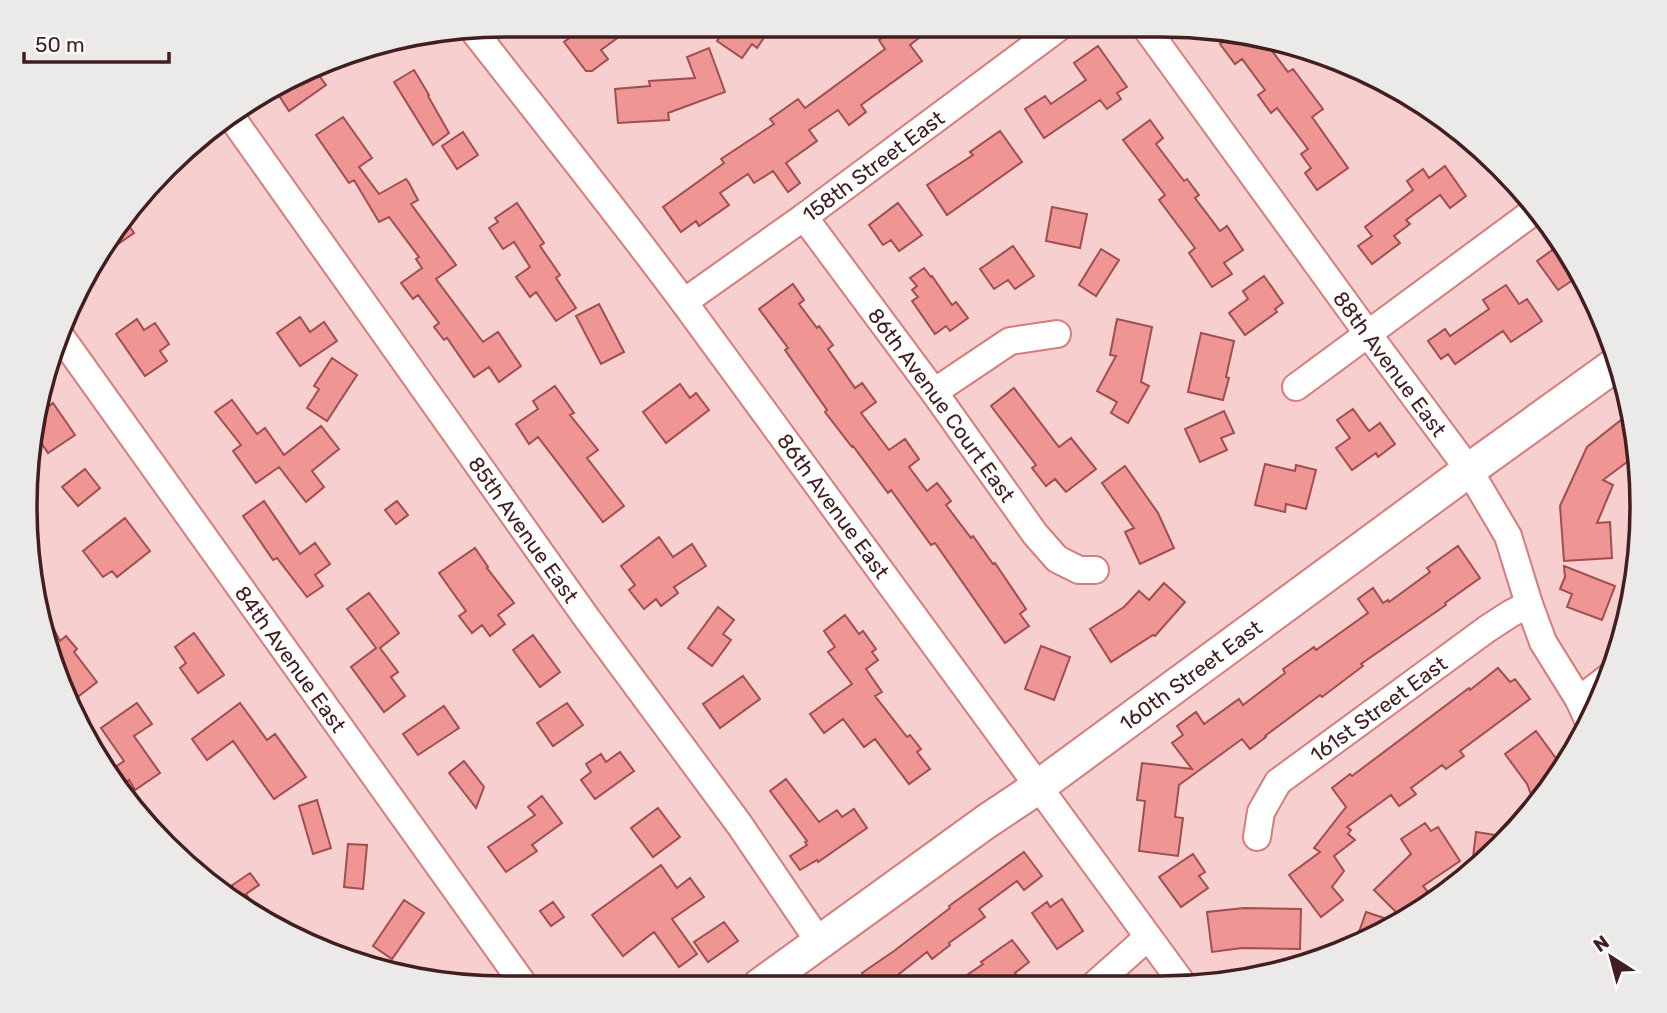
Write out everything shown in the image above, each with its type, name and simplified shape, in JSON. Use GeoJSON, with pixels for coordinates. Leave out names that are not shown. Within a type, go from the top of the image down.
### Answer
{"type":"FeatureCollection","features":[{"type":"Feature","properties":{"kind":"main road","name":"160th Street East"},"geometry":{"type":"LineString","coordinates":[[773,976],[1038,787],[1609,369]]}},
{"type":"Feature","properties":{"kind":"street","name":"158th Street East"},"geometry":{"type":"LineString","coordinates":[[684,302],[804,217],[1046,37]]}},
{"type":"Feature","properties":{"kind":"street","name":"88th Avenue East"},"geometry":{"type":"LineString","coordinates":[[1153,37],[1469,470],[1508,536],[1543,642],[1584,710]]}},
{"type":"Feature","properties":{"kind":"street","name":"86th Avenue East"},"geometry":{"type":"LineString","coordinates":[[479,38],[684,302],[1176,975]]}},
{"type":"Feature","properties":{"kind":"street","name":"85th Avenue East"},"geometry":{"type":"LineString","coordinates":[[236,123],[586,617],[739,824],[820,943]]}},
{"type":"Feature","properties":{"kind":"street"},"geometry":{"type":"LineString","coordinates":[[1296,387],[1528,215]]}},
{"type":"Feature","properties":{"kind":"street","name":"86th Avenue Court East"},"geometry":{"type":"LineString","coordinates":[[804,217],[1035,534],[1058,559],[1079,570],[1095,570]]}},
{"type":"Feature","properties":{"kind":"street"},"geometry":{"type":"LineString","coordinates":[[934,392],[1010,341],[1057,334]]}},
{"type":"Feature","properties":{"kind":"street","name":"84th Avenue East"},"geometry":{"type":"LineString","coordinates":[[66,344],[518,976]]}},
{"type":"Feature","properties":{"kind":"street","name":"161st Street East"},"geometry":{"type":"LineString","coordinates":[[1257,837],[1261,812],[1278,782],[1487,629],[1529,604]]}},
{"type":"Feature","properties":{"kind":"street"},"geometry":{"type":"LineString","coordinates":[[1579,700],[1592,690]]}},
{"type":"Feature","properties":{"kind":"street"},"geometry":{"type":"LineString","coordinates":[[1104,976],[1148,937]]}},
{"type":"Feature","properties":{"kind":"building"},"geometry":{"type":"Polygon","coordinates":[[[571,37],[619,37],[601,50],[608,59],[592,71],[586,71],[564,42],[571,37]]]}},
{"type":"Feature","properties":{"kind":"building"},"geometry":{"type":"Polygon","coordinates":[[[720,37],[764,37],[757,48],[752,44],[742,58],[717,41],[720,37]]]}},
{"type":"Feature","properties":{"kind":"building"},"geometry":{"type":"Polygon","coordinates":[[[883,37],[920,37],[910,45],[922,61],[861,105],[866,112],[849,125],[838,110],[809,130],[817,141],[786,163],[800,183],[788,192],[773,171],[754,183],[748,174],[720,193],[729,205],[699,226],[696,221],[681,232],[663,207],[724,163],[721,159],[774,124],[770,119],[798,99],[805,108],[885,49],[879,40],[883,37]]]}},
{"type":"Feature","properties":{"kind":"building"},"geometry":{"type":"Polygon","coordinates":[[[1224,41],[1272,51],[1288,72],[1293,69],[1323,109],[1312,117],[1348,168],[1317,190],[1305,173],[1311,168],[1301,154],[1308,149],[1277,108],[1271,113],[1258,95],[1265,90],[1242,59],[1235,64],[1220,44],[1224,41]]]}},
{"type":"Feature","properties":{"kind":"building"},"geometry":{"type":"Polygon","coordinates":[[[1098,46],[1127,87],[1117,93],[1121,99],[1107,109],[1100,100],[1044,138],[1025,109],[1045,96],[1051,104],[1086,80],[1074,63],[1098,46]]]}},
{"type":"Feature","properties":{"kind":"building"},"geometry":{"type":"Polygon","coordinates":[[[709,48],[725,92],[668,113],[669,120],[618,123],[615,89],[650,86],[649,81],[695,78],[687,57],[709,48]]]}},
{"type":"Feature","properties":{"kind":"building"},"geometry":{"type":"Polygon","coordinates":[[[414,70],[449,133],[433,145],[394,82],[414,70]]]}},
{"type":"Feature","properties":{"kind":"building"},"geometry":{"type":"Polygon","coordinates":[[[320,76],[326,85],[289,111],[279,96],[320,76]]]}},
{"type":"Feature","properties":{"kind":"building"},"geometry":{"type":"Polygon","coordinates":[[[343,117],[372,158],[359,167],[379,194],[406,179],[409,183],[418,200],[411,204],[456,265],[436,279],[483,342],[498,332],[521,366],[499,382],[489,367],[474,377],[447,338],[444,340],[434,327],[439,323],[418,295],[413,299],[401,283],[422,268],[416,259],[419,257],[389,217],[379,222],[354,180],[349,183],[316,135],[343,117]]]}},
{"type":"Feature","properties":{"kind":"building"},"geometry":{"type":"Polygon","coordinates":[[[1150,120],[1163,138],[1156,144],[1184,181],[1187,179],[1199,195],[1195,198],[1220,231],[1227,226],[1243,250],[1224,263],[1232,274],[1212,287],[1189,253],[1195,248],[1159,200],[1165,195],[1123,140],[1150,120]]]}},
{"type":"Feature","properties":{"kind":"building"},"geometry":{"type":"Polygon","coordinates":[[[1000,131],[1022,162],[947,215],[927,185],[973,155],[970,152],[1000,131]]]}},
{"type":"Feature","properties":{"kind":"building"},"geometry":{"type":"Polygon","coordinates":[[[463,132],[478,155],[457,169],[442,146],[463,132]]]}},
{"type":"Feature","properties":{"kind":"building"},"geometry":{"type":"Polygon","coordinates":[[[1445,166],[1466,196],[1450,208],[1440,195],[1406,220],[1410,224],[1394,236],[1400,243],[1372,264],[1358,246],[1372,236],[1365,227],[1413,190],[1407,181],[1423,169],[1429,178],[1445,166]]]}},
{"type":"Feature","properties":{"kind":"building"},"geometry":{"type":"Polygon","coordinates":[[[517,203],[544,243],[540,246],[560,275],[556,278],[576,308],[556,321],[536,292],[530,297],[516,277],[530,267],[514,242],[503,249],[489,228],[498,222],[495,218],[517,203]]]}},
{"type":"Feature","properties":{"kind":"building"},"geometry":{"type":"Polygon","coordinates":[[[898,203],[922,235],[899,251],[891,240],[883,245],[869,225],[898,203]]]}},
{"type":"Feature","properties":{"kind":"building"},"geometry":{"type":"Polygon","coordinates":[[[1052,207],[1087,214],[1080,248],[1046,241],[1052,207]]]}},
{"type":"Feature","properties":{"kind":"building"},"geometry":{"type":"Polygon","coordinates":[[[130,227],[134,233],[117,245],[130,227]]]}},
{"type":"Feature","properties":{"kind":"building"},"geometry":{"type":"Polygon","coordinates":[[[1013,246],[1034,276],[1015,289],[1008,280],[994,289],[980,269],[1013,246]]]}},
{"type":"Feature","properties":{"kind":"building"},"geometry":{"type":"Polygon","coordinates":[[[1101,249],[1119,260],[1096,296],[1079,285],[1101,249]]]}},
{"type":"Feature","properties":{"kind":"building"},"geometry":{"type":"Polygon","coordinates":[[[1553,249],[1572,281],[1558,290],[1537,261],[1553,249]]]}},
{"type":"Feature","properties":{"kind":"building"},"geometry":{"type":"Polygon","coordinates":[[[924,268],[952,305],[956,302],[968,318],[950,331],[946,326],[935,334],[912,301],[918,297],[912,290],[917,286],[910,278],[924,268]]]}},
{"type":"Feature","properties":{"kind":"building"},"geometry":{"type":"Polygon","coordinates":[[[1264,276],[1283,303],[1275,309],[1277,312],[1245,335],[1229,313],[1248,299],[1243,291],[1264,276]]]}},
{"type":"Feature","properties":{"kind":"building"},"geometry":{"type":"Polygon","coordinates":[[[793,284],[804,300],[799,304],[833,345],[828,349],[855,388],[862,383],[876,402],[861,413],[889,450],[905,439],[919,459],[909,467],[927,491],[937,483],[951,501],[946,505],[971,538],[973,536],[993,564],[995,563],[1026,609],[1020,614],[1029,626],[1005,643],[935,543],[931,545],[891,490],[888,493],[825,412],[827,410],[785,350],[788,348],[759,309],[793,284]]]}},
{"type":"Feature","properties":{"kind":"building"},"geometry":{"type":"Polygon","coordinates":[[[1506,285],[1519,304],[1527,299],[1542,321],[1511,342],[1503,331],[1455,364],[1448,354],[1441,359],[1428,341],[1445,329],[1450,336],[1489,309],[1483,300],[1506,285]]]}},
{"type":"Feature","properties":{"kind":"building"},"geometry":{"type":"Polygon","coordinates":[[[599,304],[624,352],[601,364],[576,316],[599,304]]]}},
{"type":"Feature","properties":{"kind":"building"},"geometry":{"type":"Polygon","coordinates":[[[300,317],[310,332],[324,322],[337,341],[300,366],[277,333],[300,317]]]}},
{"type":"Feature","properties":{"kind":"building"},"geometry":{"type":"Polygon","coordinates":[[[137,319],[144,330],[155,323],[169,344],[160,351],[167,361],[145,376],[116,334],[137,319]]]}},
{"type":"Feature","properties":{"kind":"building"},"geometry":{"type":"Polygon","coordinates":[[[1117,319],[1152,327],[1141,382],[1149,386],[1128,423],[1111,413],[1117,402],[1097,391],[1116,356],[1110,355],[1117,319]]]}},
{"type":"Feature","properties":{"kind":"building"},"geometry":{"type":"Polygon","coordinates":[[[1201,333],[1234,341],[1223,400],[1188,392],[1201,333]]]}},
{"type":"Feature","properties":{"kind":"building"},"geometry":{"type":"Polygon","coordinates":[[[332,358],[357,375],[327,421],[307,408],[319,389],[314,386],[332,358]]]}},
{"type":"Feature","properties":{"kind":"building"},"geometry":{"type":"Polygon","coordinates":[[[680,384],[690,398],[696,393],[709,410],[666,443],[643,412],[680,384]]]}},
{"type":"Feature","properties":{"kind":"building"},"geometry":{"type":"Polygon","coordinates":[[[555,386],[574,413],[570,415],[598,450],[587,458],[624,506],[603,522],[538,437],[529,444],[516,424],[538,409],[533,401],[555,386]]]}},
{"type":"Feature","properties":{"kind":"building"},"geometry":{"type":"Polygon","coordinates":[[[1014,388],[1059,447],[1071,438],[1096,469],[1066,492],[1055,479],[1046,486],[1032,468],[1036,465],[991,406],[1014,388]]]}},
{"type":"Feature","properties":{"kind":"building"},"geometry":{"type":"Polygon","coordinates":[[[232,400],[257,434],[265,428],[284,455],[321,426],[339,449],[312,471],[324,487],[306,502],[279,467],[256,483],[233,451],[241,445],[215,412],[232,400]]]}},
{"type":"Feature","properties":{"kind":"building"},"geometry":{"type":"Polygon","coordinates":[[[53,403],[75,435],[48,453],[41,443],[48,407],[53,403]]]}},
{"type":"Feature","properties":{"kind":"building"},"geometry":{"type":"Polygon","coordinates":[[[1353,409],[1369,431],[1380,423],[1395,444],[1378,457],[1376,453],[1352,470],[1336,448],[1350,438],[1337,420],[1353,409]]]}},
{"type":"Feature","properties":{"kind":"building"},"geometry":{"type":"Polygon","coordinates":[[[1224,411],[1234,433],[1221,438],[1227,450],[1200,462],[1185,429],[1224,411]]]}},
{"type":"Feature","properties":{"kind":"building"},"geometry":{"type":"Polygon","coordinates":[[[1622,419],[1628,462],[1603,480],[1613,485],[1597,523],[1610,522],[1612,558],[1564,561],[1560,506],[1587,447],[1622,419]]]}},
{"type":"Feature","properties":{"kind":"building"},"geometry":{"type":"Polygon","coordinates":[[[1265,464],[1295,471],[1296,465],[1316,470],[1306,509],[1286,504],[1285,512],[1255,505],[1265,464]]]}},
{"type":"Feature","properties":{"kind":"building"},"geometry":{"type":"Polygon","coordinates":[[[1125,466],[1158,513],[1174,548],[1140,564],[1125,532],[1134,528],[1102,483],[1125,466]]]}},
{"type":"Feature","properties":{"kind":"building"},"geometry":{"type":"Polygon","coordinates":[[[85,469],[100,488],[78,506],[62,487],[85,469]]]}},
{"type":"Feature","properties":{"kind":"building"},"geometry":{"type":"Polygon","coordinates":[[[264,501],[300,554],[315,543],[330,564],[315,575],[323,586],[307,597],[277,558],[273,560],[243,516],[264,501]]]}},
{"type":"Feature","properties":{"kind":"building"},"geometry":{"type":"Polygon","coordinates":[[[397,501],[408,515],[396,524],[385,510],[397,501]]]}},
{"type":"Feature","properties":{"kind":"building"},"geometry":{"type":"Polygon","coordinates":[[[125,518],[150,551],[117,577],[112,571],[103,577],[83,551],[125,518]]]}},
{"type":"Feature","properties":{"kind":"building"},"geometry":{"type":"Polygon","coordinates":[[[659,537],[673,557],[692,544],[706,566],[674,587],[678,593],[661,606],[656,599],[644,609],[629,590],[635,585],[621,566],[659,537]]]}},
{"type":"Feature","properties":{"kind":"building"},"geometry":{"type":"Polygon","coordinates":[[[1458,546],[1480,578],[1250,749],[1242,739],[1179,785],[1175,817],[1183,818],[1178,856],[1139,851],[1145,801],[1137,800],[1142,763],[1192,769],[1172,743],[1183,735],[1177,726],[1196,712],[1204,724],[1239,699],[1243,705],[1285,673],[1283,669],[1314,647],[1316,650],[1368,613],[1358,599],[1373,588],[1383,603],[1388,600],[1389,602],[1430,572],[1427,568],[1458,546]]]}},
{"type":"Feature","properties":{"kind":"building"},"geometry":{"type":"Polygon","coordinates":[[[475,548],[514,603],[498,615],[505,624],[490,636],[482,625],[472,633],[459,616],[466,611],[439,573],[475,548]]]}},
{"type":"Feature","properties":{"kind":"building"},"geometry":{"type":"Polygon","coordinates":[[[1564,566],[1615,586],[1602,620],[1567,607],[1572,594],[1560,589],[1565,577],[1564,566]]]}},
{"type":"Feature","properties":{"kind":"building"},"geometry":{"type":"Polygon","coordinates":[[[1164,583],[1185,602],[1155,636],[1111,662],[1090,629],[1124,607],[1139,591],[1149,600],[1164,583]]]}},
{"type":"Feature","properties":{"kind":"building"},"geometry":{"type":"Polygon","coordinates":[[[369,593],[399,633],[380,648],[398,672],[391,677],[405,696],[384,712],[351,667],[376,648],[347,609],[369,593]]]}},
{"type":"Feature","properties":{"kind":"building"},"geometry":{"type":"Polygon","coordinates":[[[718,607],[734,620],[723,634],[731,640],[712,666],[688,648],[718,607]]]}},
{"type":"Feature","properties":{"kind":"building"},"geometry":{"type":"Polygon","coordinates":[[[845,615],[859,634],[863,631],[876,649],[872,652],[878,660],[866,669],[882,692],[875,696],[907,737],[910,735],[921,749],[917,752],[930,769],[909,784],[875,739],[864,747],[843,719],[824,733],[810,714],[852,684],[828,652],[835,647],[824,631],[845,615]]]}},
{"type":"Feature","properties":{"kind":"building"},"geometry":{"type":"Polygon","coordinates":[[[53,627],[60,641],[66,636],[77,649],[74,652],[97,682],[78,697],[53,627]]]}},
{"type":"Feature","properties":{"kind":"building"},"geometry":{"type":"Polygon","coordinates":[[[194,633],[224,675],[198,693],[180,668],[186,663],[175,647],[194,633]]]}},
{"type":"Feature","properties":{"kind":"building"},"geometry":{"type":"Polygon","coordinates":[[[533,635],[560,672],[540,687],[513,650],[533,635]]]}},
{"type":"Feature","properties":{"kind":"building"},"geometry":{"type":"Polygon","coordinates":[[[1041,646],[1070,657],[1054,700],[1025,689],[1041,646]]]}},
{"type":"Feature","properties":{"kind":"building"},"geometry":{"type":"Polygon","coordinates":[[[1498,668],[1510,682],[1515,679],[1530,699],[1460,751],[1464,756],[1446,769],[1442,765],[1411,788],[1416,794],[1399,806],[1391,795],[1347,827],[1351,830],[1348,834],[1355,840],[1334,856],[1344,871],[1332,887],[1343,900],[1321,917],[1289,875],[1320,852],[1314,848],[1346,807],[1332,788],[1498,668]]]}},
{"type":"Feature","properties":{"kind":"building"},"geometry":{"type":"Polygon","coordinates":[[[743,676],[760,699],[720,728],[703,704],[743,676]]]}},
{"type":"Feature","properties":{"kind":"building"},"geometry":{"type":"Polygon","coordinates":[[[137,703],[152,724],[134,736],[160,773],[135,790],[116,767],[124,761],[101,728],[137,703]]]}},
{"type":"Feature","properties":{"kind":"building"},"geometry":{"type":"Polygon","coordinates":[[[240,703],[267,740],[275,734],[306,777],[274,799],[233,741],[207,760],[192,739],[240,703]]]}},
{"type":"Feature","properties":{"kind":"building"},"geometry":{"type":"Polygon","coordinates":[[[567,703],[583,725],[553,746],[537,723],[567,703]]]}},
{"type":"Feature","properties":{"kind":"building"},"geometry":{"type":"Polygon","coordinates":[[[444,706],[459,728],[418,755],[403,734],[444,706]]]}},
{"type":"Feature","properties":{"kind":"building"},"geometry":{"type":"Polygon","coordinates":[[[1536,731],[1556,759],[1531,794],[1527,784],[1505,754],[1536,731]]]}},
{"type":"Feature","properties":{"kind":"building"},"geometry":{"type":"Polygon","coordinates":[[[620,752],[634,771],[595,799],[581,780],[591,772],[586,764],[601,754],[606,762],[620,752]]]}},
{"type":"Feature","properties":{"kind":"building"},"geometry":{"type":"Polygon","coordinates":[[[464,761],[484,787],[476,808],[449,773],[464,761]]]}},
{"type":"Feature","properties":{"kind":"building"},"geometry":{"type":"Polygon","coordinates":[[[786,779],[819,822],[837,810],[842,817],[854,809],[867,828],[818,862],[817,860],[800,870],[790,856],[807,845],[807,841],[770,791],[786,779]]]}},
{"type":"Feature","properties":{"kind":"building"},"geometry":{"type":"Polygon","coordinates":[[[542,796],[562,823],[532,845],[537,851],[506,872],[488,847],[535,815],[528,807],[542,796]]]}},
{"type":"Feature","properties":{"kind":"building"},"geometry":{"type":"Polygon","coordinates":[[[317,800],[331,848],[313,854],[299,806],[317,800]]]}},
{"type":"Feature","properties":{"kind":"building"},"geometry":{"type":"Polygon","coordinates":[[[658,808],[680,837],[653,857],[631,828],[658,808]]]}},
{"type":"Feature","properties":{"kind":"building"},"geometry":{"type":"Polygon","coordinates":[[[1425,823],[1431,831],[1438,827],[1460,861],[1423,886],[1428,892],[1396,912],[1374,890],[1411,854],[1401,839],[1425,823]]]}},
{"type":"Feature","properties":{"kind":"building"},"geometry":{"type":"Polygon","coordinates":[[[1476,832],[1496,835],[1493,839],[1473,857],[1476,832]]]}},
{"type":"Feature","properties":{"kind":"building"},"geometry":{"type":"Polygon","coordinates":[[[348,844],[367,845],[363,889],[344,887],[348,844]]]}},
{"type":"Feature","properties":{"kind":"building"},"geometry":{"type":"Polygon","coordinates":[[[1024,852],[1042,876],[1024,890],[1017,881],[979,909],[985,917],[932,959],[927,952],[897,976],[864,976],[862,973],[950,908],[949,906],[1024,852]]]}},
{"type":"Feature","properties":{"kind":"building"},"geometry":{"type":"Polygon","coordinates":[[[1193,854],[1205,872],[1199,876],[1208,888],[1181,907],[1159,877],[1193,854]]]}},
{"type":"Feature","properties":{"kind":"building"},"geometry":{"type":"Polygon","coordinates":[[[661,865],[677,888],[690,878],[704,897],[672,919],[697,954],[679,967],[654,932],[623,956],[592,915],[661,865]]]}},
{"type":"Feature","properties":{"kind":"building"},"geometry":{"type":"Polygon","coordinates":[[[250,873],[259,885],[246,894],[250,899],[231,886],[250,873]]]}},
{"type":"Feature","properties":{"kind":"building"},"geometry":{"type":"Polygon","coordinates":[[[1062,899],[1083,931],[1057,949],[1032,913],[1047,902],[1050,907],[1062,899]]]}},
{"type":"Feature","properties":{"kind":"building"},"geometry":{"type":"Polygon","coordinates":[[[404,900],[424,913],[392,959],[373,946],[404,900]]]}},
{"type":"Feature","properties":{"kind":"building"},"geometry":{"type":"Polygon","coordinates":[[[553,902],[564,917],[551,926],[540,911],[553,902]]]}},
{"type":"Feature","properties":{"kind":"building"},"geometry":{"type":"Polygon","coordinates":[[[1244,908],[1301,909],[1300,949],[1242,948],[1212,952],[1207,912],[1244,908]]]}},
{"type":"Feature","properties":{"kind":"building"},"geometry":{"type":"Polygon","coordinates":[[[1366,912],[1385,918],[1368,928],[1359,932],[1366,912]]]}},
{"type":"Feature","properties":{"kind":"building"},"geometry":{"type":"Polygon","coordinates":[[[724,922],[738,941],[708,962],[694,942],[724,922]]]}},
{"type":"Feature","properties":{"kind":"building"},"geometry":{"type":"Polygon","coordinates":[[[1012,940],[1029,962],[1015,973],[1017,976],[966,976],[983,964],[981,962],[1012,940]]]}}]}
